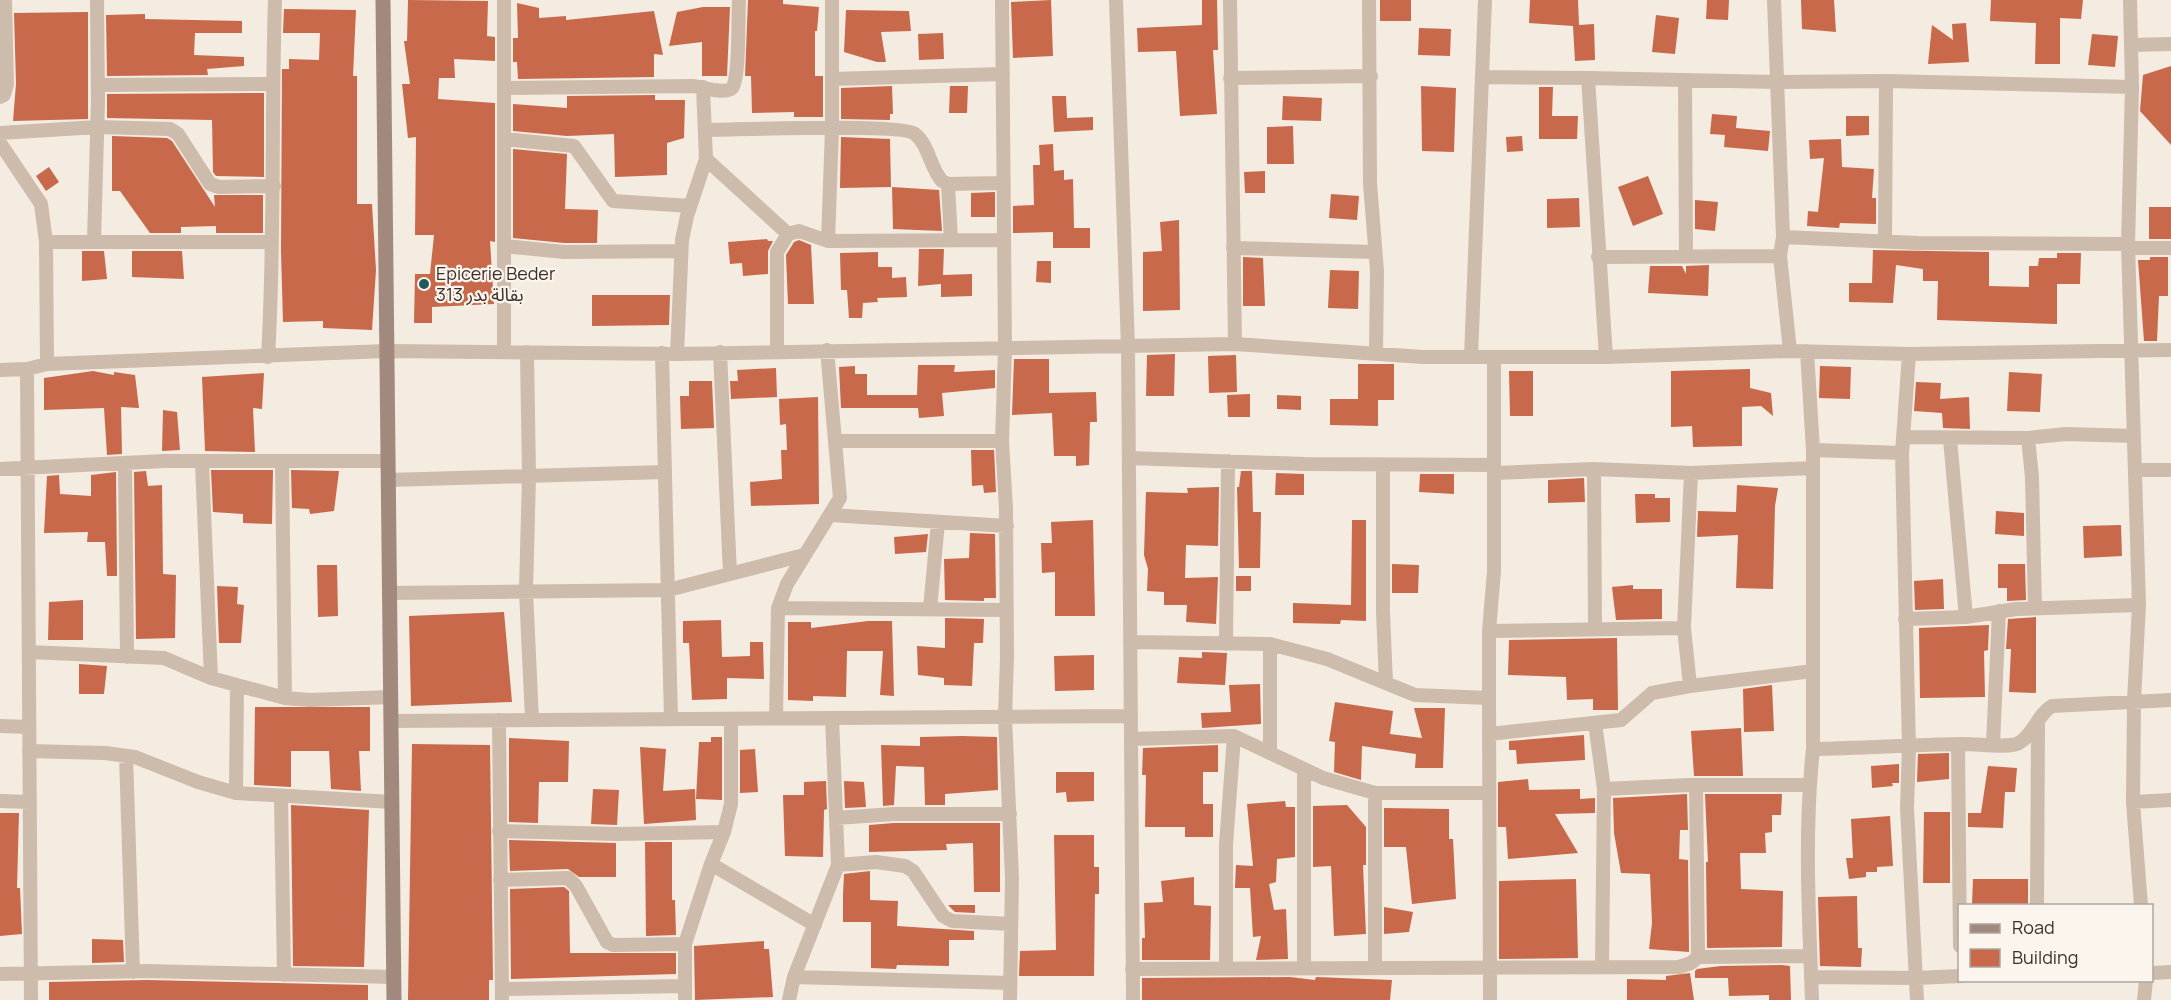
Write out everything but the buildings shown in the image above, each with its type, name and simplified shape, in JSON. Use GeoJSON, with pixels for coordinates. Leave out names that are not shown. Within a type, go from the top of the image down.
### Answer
{"type":"FeatureCollection","features":[{"type":"Feature","properties":{"kind":"street"},"geometry":{"type":"LineString","coordinates":[[0,97],[4,95],[7,84],[5,0]]}},
{"type":"Feature","properties":{"kind":"street"},"geometry":{"type":"LineString","coordinates":[[94,241],[98,127],[97,0]]}},
{"type":"Feature","properties":{"kind":"street"},"geometry":{"type":"LineString","coordinates":[[268,357],[274,186],[275,0]]}},
{"type":"Feature","properties":{"kind":"street"},"geometry":{"type":"LineString","coordinates":[[383,0],[394,1000]]}},
{"type":"Feature","properties":{"kind":"street"},"geometry":{"type":"LineString","coordinates":[[504,0],[504,351]]}},
{"type":"Feature","properties":{"kind":"street"},"geometry":{"type":"LineString","coordinates":[[504,88],[704,87],[721,91],[731,89],[735,85],[739,0]]}},
{"type":"Feature","properties":{"kind":"street"},"geometry":{"type":"LineString","coordinates":[[828,241],[832,128],[832,0]]}},
{"type":"Feature","properties":{"kind":"street"},"geometry":{"type":"LineString","coordinates":[[1002,0],[1005,349],[1002,441],[1007,526],[1005,717],[1010,814],[1010,1000]]}},
{"type":"Feature","properties":{"kind":"street"},"geometry":{"type":"LineString","coordinates":[[1116,0],[1128,346],[1133,1000]]}},
{"type":"Feature","properties":{"kind":"street"},"geometry":{"type":"LineString","coordinates":[[1230,0],[1235,344]]}},
{"type":"Feature","properties":{"kind":"street"},"geometry":{"type":"LineString","coordinates":[[1369,0],[1370,184],[1377,271],[1376,354]]}},
{"type":"Feature","properties":{"kind":"street"},"geometry":{"type":"LineString","coordinates":[[1471,357],[1485,0]]}},
{"type":"Feature","properties":{"kind":"street"},"geometry":{"type":"LineString","coordinates":[[1774,0],[1783,237],[1780,256],[1790,351]]}},
{"type":"Feature","properties":{"kind":"street"},"geometry":{"type":"LineString","coordinates":[[2130,0],[2132,87],[2129,246],[2139,604],[2134,701],[2133,802],[2141,904]]}},
{"type":"Feature","properties":{"kind":"street"},"geometry":{"type":"LineString","coordinates":[[2131,45],[2171,44]]}},
{"type":"Feature","properties":{"kind":"street"},"geometry":{"type":"LineString","coordinates":[[832,79],[1003,74]]}},
{"type":"Feature","properties":{"kind":"street"},"geometry":{"type":"LineString","coordinates":[[1230,78],[1371,76]]}},
{"type":"Feature","properties":{"kind":"street"},"geometry":{"type":"LineString","coordinates":[[1482,76],[1685,81],[1886,81],[2132,87]]}},
{"type":"Feature","properties":{"kind":"street"},"geometry":{"type":"LineString","coordinates":[[1588,78],[1606,357]]}},
{"type":"Feature","properties":{"kind":"street"},"geometry":{"type":"LineString","coordinates":[[1685,81],[1686,256]]}},
{"type":"Feature","properties":{"kind":"street"},"geometry":{"type":"LineString","coordinates":[[1885,241],[1886,81]]}},
{"type":"Feature","properties":{"kind":"street"},"geometry":{"type":"LineString","coordinates":[[98,85],[273,84]]}},
{"type":"Feature","properties":{"kind":"street"},"geometry":{"type":"LineString","coordinates":[[677,354],[681,251],[690,206],[706,159],[704,87]]}},
{"type":"Feature","properties":{"kind":"street"},"geometry":{"type":"LineString","coordinates":[[0,134],[98,127],[170,129],[178,134],[210,184],[219,187],[274,186]]}},
{"type":"Feature","properties":{"kind":"street"},"geometry":{"type":"LineString","coordinates":[[705,130],[832,128],[909,131],[920,141],[938,177],[948,184],[1002,183]]}},
{"type":"Feature","properties":{"kind":"street"},"geometry":{"type":"LineString","coordinates":[[504,139],[574,146],[613,201],[690,206]]}},
{"type":"Feature","properties":{"kind":"street"},"geometry":{"type":"LineString","coordinates":[[0,142],[41,204],[46,242],[47,364]]}},
{"type":"Feature","properties":{"kind":"street"},"geometry":{"type":"LineString","coordinates":[[706,159],[788,234]]}},
{"type":"Feature","properties":{"kind":"street"},"geometry":{"type":"LineString","coordinates":[[948,184],[951,240]]}},
{"type":"Feature","properties":{"kind":"street"},"geometry":{"type":"LineString","coordinates":[[777,350],[777,252],[788,234],[799,231],[828,241],[1004,240]]}},
{"type":"Feature","properties":{"kind":"street"},"geometry":{"type":"LineString","coordinates":[[1783,237],[2171,248]]}},
{"type":"Feature","properties":{"kind":"street"},"geometry":{"type":"LineString","coordinates":[[46,242],[272,242]]}},
{"type":"Feature","properties":{"kind":"street"},"geometry":{"type":"LineString","coordinates":[[504,246],[564,252],[681,251]]}},
{"type":"Feature","properties":{"kind":"street"},"geometry":{"type":"LineString","coordinates":[[1233,248],[1375,252]]}},
{"type":"Feature","properties":{"kind":"street"},"geometry":{"type":"LineString","coordinates":[[1598,257],[1780,256]]}},
{"type":"Feature","properties":{"kind":"street"},"geometry":{"type":"LineString","coordinates":[[0,370],[27,369],[47,364],[387,351],[677,354],[777,350],[1005,349],[1235,344],[1376,354],[1606,357],[1790,351],[1909,354],[2171,350]]}},
{"type":"Feature","properties":{"kind":"street"},"geometry":{"type":"LineString","coordinates":[[777,718],[778,608],[787,584],[840,498],[837,441],[827,350]]}},
{"type":"Feature","properties":{"kind":"street"},"geometry":{"type":"LineString","coordinates":[[1807,351],[1814,468],[1813,749],[1809,785],[1809,956],[1812,1000]]}},
{"type":"Feature","properties":{"kind":"street"},"geometry":{"type":"LineString","coordinates":[[527,352],[529,476],[526,591],[532,720]]}},
{"type":"Feature","properties":{"kind":"street"},"geometry":{"type":"LineString","coordinates":[[720,352],[730,574]]}},
{"type":"Feature","properties":{"kind":"street"},"geometry":{"type":"LineString","coordinates":[[662,353],[671,719]]}},
{"type":"Feature","properties":{"kind":"street"},"geometry":{"type":"LineString","coordinates":[[1909,354],[1902,453],[1909,747],[1907,808],[1917,1000]]}},
{"type":"Feature","properties":{"kind":"street"},"geometry":{"type":"LineString","coordinates":[[1490,1000],[1489,631],[1494,572],[1494,357]]}},
{"type":"Feature","properties":{"kind":"street"},"geometry":{"type":"LineString","coordinates":[[27,369],[31,1000]]}},
{"type":"Feature","properties":{"kind":"street"},"geometry":{"type":"LineString","coordinates":[[1904,437],[2028,438],[2066,434],[2134,436]]}},
{"type":"Feature","properties":{"kind":"street"},"geometry":{"type":"LineString","coordinates":[[2028,438],[2032,477],[2034,608]]}},
{"type":"Feature","properties":{"kind":"street"},"geometry":{"type":"LineString","coordinates":[[1950,439],[1966,617]]}},
{"type":"Feature","properties":{"kind":"street"},"geometry":{"type":"LineString","coordinates":[[837,441],[1002,441]]}},
{"type":"Feature","properties":{"kind":"street"},"geometry":{"type":"LineString","coordinates":[[1813,450],[1902,453]]}},
{"type":"Feature","properties":{"kind":"street"},"geometry":{"type":"LineString","coordinates":[[1129,458],[1691,473],[1814,468]]}},
{"type":"Feature","properties":{"kind":"street"},"geometry":{"type":"LineString","coordinates":[[282,461],[285,698]]}},
{"type":"Feature","properties":{"kind":"street"},"geometry":{"type":"LineString","coordinates":[[0,469],[125,463],[388,461]]}},
{"type":"Feature","properties":{"kind":"street"},"geometry":{"type":"LineString","coordinates":[[1226,644],[1228,461]]}},
{"type":"Feature","properties":{"kind":"street"},"geometry":{"type":"LineString","coordinates":[[125,463],[127,657]]}},
{"type":"Feature","properties":{"kind":"street"},"geometry":{"type":"LineString","coordinates":[[202,463],[211,678]]}},
{"type":"Feature","properties":{"kind":"street"},"geometry":{"type":"LineString","coordinates":[[1383,465],[1383,612],[1386,682]]}},
{"type":"Feature","properties":{"kind":"street"},"geometry":{"type":"LineString","coordinates":[[1594,469],[1595,628]]}},
{"type":"Feature","properties":{"kind":"street"},"geometry":{"type":"LineString","coordinates":[[2135,470],[2171,470]]}},
{"type":"Feature","properties":{"kind":"street"},"geometry":{"type":"LineString","coordinates":[[388,480],[665,472]]}},
{"type":"Feature","properties":{"kind":"street"},"geometry":{"type":"LineString","coordinates":[[1690,686],[1684,628],[1691,473]]}},
{"type":"Feature","properties":{"kind":"street"},"geometry":{"type":"LineString","coordinates":[[830,515],[1007,526]]}},
{"type":"Feature","properties":{"kind":"street"},"geometry":{"type":"LineString","coordinates":[[930,609],[938,522]]}},
{"type":"Feature","properties":{"kind":"street"},"geometry":{"type":"LineString","coordinates":[[389,593],[668,590],[804,555]]}},
{"type":"Feature","properties":{"kind":"street"},"geometry":{"type":"LineString","coordinates":[[1905,619],[1966,617],[2034,608],[2139,604]]}},
{"type":"Feature","properties":{"kind":"street"},"geometry":{"type":"LineString","coordinates":[[778,608],[1007,610]]}},
{"type":"Feature","properties":{"kind":"street"},"geometry":{"type":"LineString","coordinates":[[1993,744],[1999,611]]}},
{"type":"Feature","properties":{"kind":"street"},"geometry":{"type":"LineString","coordinates":[[1489,631],[1684,628]]}},
{"type":"Feature","properties":{"kind":"street"},"geometry":{"type":"LineString","coordinates":[[1130,642],[1270,644],[1327,659],[1415,695],[1489,698]]}},
{"type":"Feature","properties":{"kind":"street"},"geometry":{"type":"LineString","coordinates":[[1270,644],[1270,753]]}},
{"type":"Feature","properties":{"kind":"street"},"geometry":{"type":"LineString","coordinates":[[29,652],[164,658],[211,678],[285,698],[310,700],[390,697]]}},
{"type":"Feature","properties":{"kind":"street"},"geometry":{"type":"LineString","coordinates":[[1489,734],[1621,720],[1652,693],[1690,686],[1813,672]]}},
{"type":"Feature","properties":{"kind":"street"},"geometry":{"type":"LineString","coordinates":[[236,793],[237,685]]}},
{"type":"Feature","properties":{"kind":"street"},"geometry":{"type":"LineString","coordinates":[[1813,749],[1958,744],[2010,746],[2019,742],[2038,721],[2043,711],[2052,706],[2171,700]]}},
{"type":"Feature","properties":{"kind":"street"},"geometry":{"type":"LineString","coordinates":[[391,721],[1131,716]]}},
{"type":"Feature","properties":{"kind":"street"},"geometry":{"type":"LineString","coordinates":[[789,1000],[794,976],[838,864],[832,718]]}},
{"type":"Feature","properties":{"kind":"street"},"geometry":{"type":"LineString","coordinates":[[499,720],[502,994],[685,993],[685,944],[724,832],[731,804],[731,719]]}},
{"type":"Feature","properties":{"kind":"street"},"geometry":{"type":"LineString","coordinates":[[2037,904],[2038,721]]}},
{"type":"Feature","properties":{"kind":"street"},"geometry":{"type":"LineString","coordinates":[[1595,723],[1604,789],[1602,966]]}},
{"type":"Feature","properties":{"kind":"street"},"geometry":{"type":"LineString","coordinates":[[0,726],[29,727]]}},
{"type":"Feature","properties":{"kind":"street"},"geometry":{"type":"LineString","coordinates":[[1131,739],[1234,736],[1304,770],[1375,793],[1489,793]]}},
{"type":"Feature","properties":{"kind":"street"},"geometry":{"type":"LineString","coordinates":[[1226,969],[1226,845],[1234,736]]}},
{"type":"Feature","properties":{"kind":"street"},"geometry":{"type":"LineString","coordinates":[[1958,744],[1959,904]]}},
{"type":"Feature","properties":{"kind":"street"},"geometry":{"type":"LineString","coordinates":[[29,751],[105,753],[126,756],[236,793],[282,798],[392,802]]}},
{"type":"Feature","properties":{"kind":"street"},"geometry":{"type":"LineString","coordinates":[[126,756],[133,972]]}},
{"type":"Feature","properties":{"kind":"street"},"geometry":{"type":"LineString","coordinates":[[1304,770],[1304,968]]}},
{"type":"Feature","properties":{"kind":"street"},"geometry":{"type":"LineString","coordinates":[[1604,789],[1696,785],[1809,785]]}},
{"type":"Feature","properties":{"kind":"street"},"geometry":{"type":"LineString","coordinates":[[1696,785],[1698,957]]}},
{"type":"Feature","properties":{"kind":"street"},"geometry":{"type":"LineString","coordinates":[[1375,793],[1375,967]]}},
{"type":"Feature","properties":{"kind":"street"},"geometry":{"type":"LineString","coordinates":[[282,798],[284,975]]}},
{"type":"Feature","properties":{"kind":"street"},"geometry":{"type":"LineString","coordinates":[[2133,802],[2171,800]]}},
{"type":"Feature","properties":{"kind":"street"},"geometry":{"type":"LineString","coordinates":[[0,801],[30,802]]}},
{"type":"Feature","properties":{"kind":"street"},"geometry":{"type":"LineString","coordinates":[[836,818],[894,814],[1010,814]]}},
{"type":"Feature","properties":{"kind":"street"},"geometry":{"type":"LineString","coordinates":[[499,831],[616,834],[724,832]]}},
{"type":"Feature","properties":{"kind":"street"},"geometry":{"type":"LineString","coordinates":[[838,864],[876,862],[905,866],[913,871],[943,916],[952,921],[1011,924]]}},
{"type":"Feature","properties":{"kind":"street"},"geometry":{"type":"LineString","coordinates":[[711,864],[815,925]]}},
{"type":"Feature","properties":{"kind":"street"},"geometry":{"type":"LineString","coordinates":[[500,880],[568,878],[576,886],[603,938],[613,945],[685,944]]}},
{"type":"Feature","properties":{"kind":"street"},"geometry":{"type":"LineString","coordinates":[[1132,969],[1679,967],[1691,963],[1698,957],[1809,956]]}},
{"type":"Feature","properties":{"kind":"street"},"geometry":{"type":"LineString","coordinates":[[0,974],[133,972],[394,977]]}},
{"type":"Feature","properties":{"kind":"street"},"geometry":{"type":"LineString","coordinates":[[2153,973],[2171,972]]}},
{"type":"Feature","properties":{"kind":"street"},"geometry":{"type":"LineString","coordinates":[[794,976],[1010,983]]}},
{"type":"Feature","properties":{"kind":"street"},"geometry":{"type":"LineString","coordinates":[[1811,977],[1958,976]]}},
{"type":"Feature","properties":{"kind":"street"},"geometry":{"type":"LineString","coordinates":[[2144,1000],[2146,982]]}},
{"type":"Feature","properties":{"kind":"place","name":"Epicerie Beder 313 بقالة بدر"},"geometry":{"type":"Point","coordinates":[424,284]}}]}
